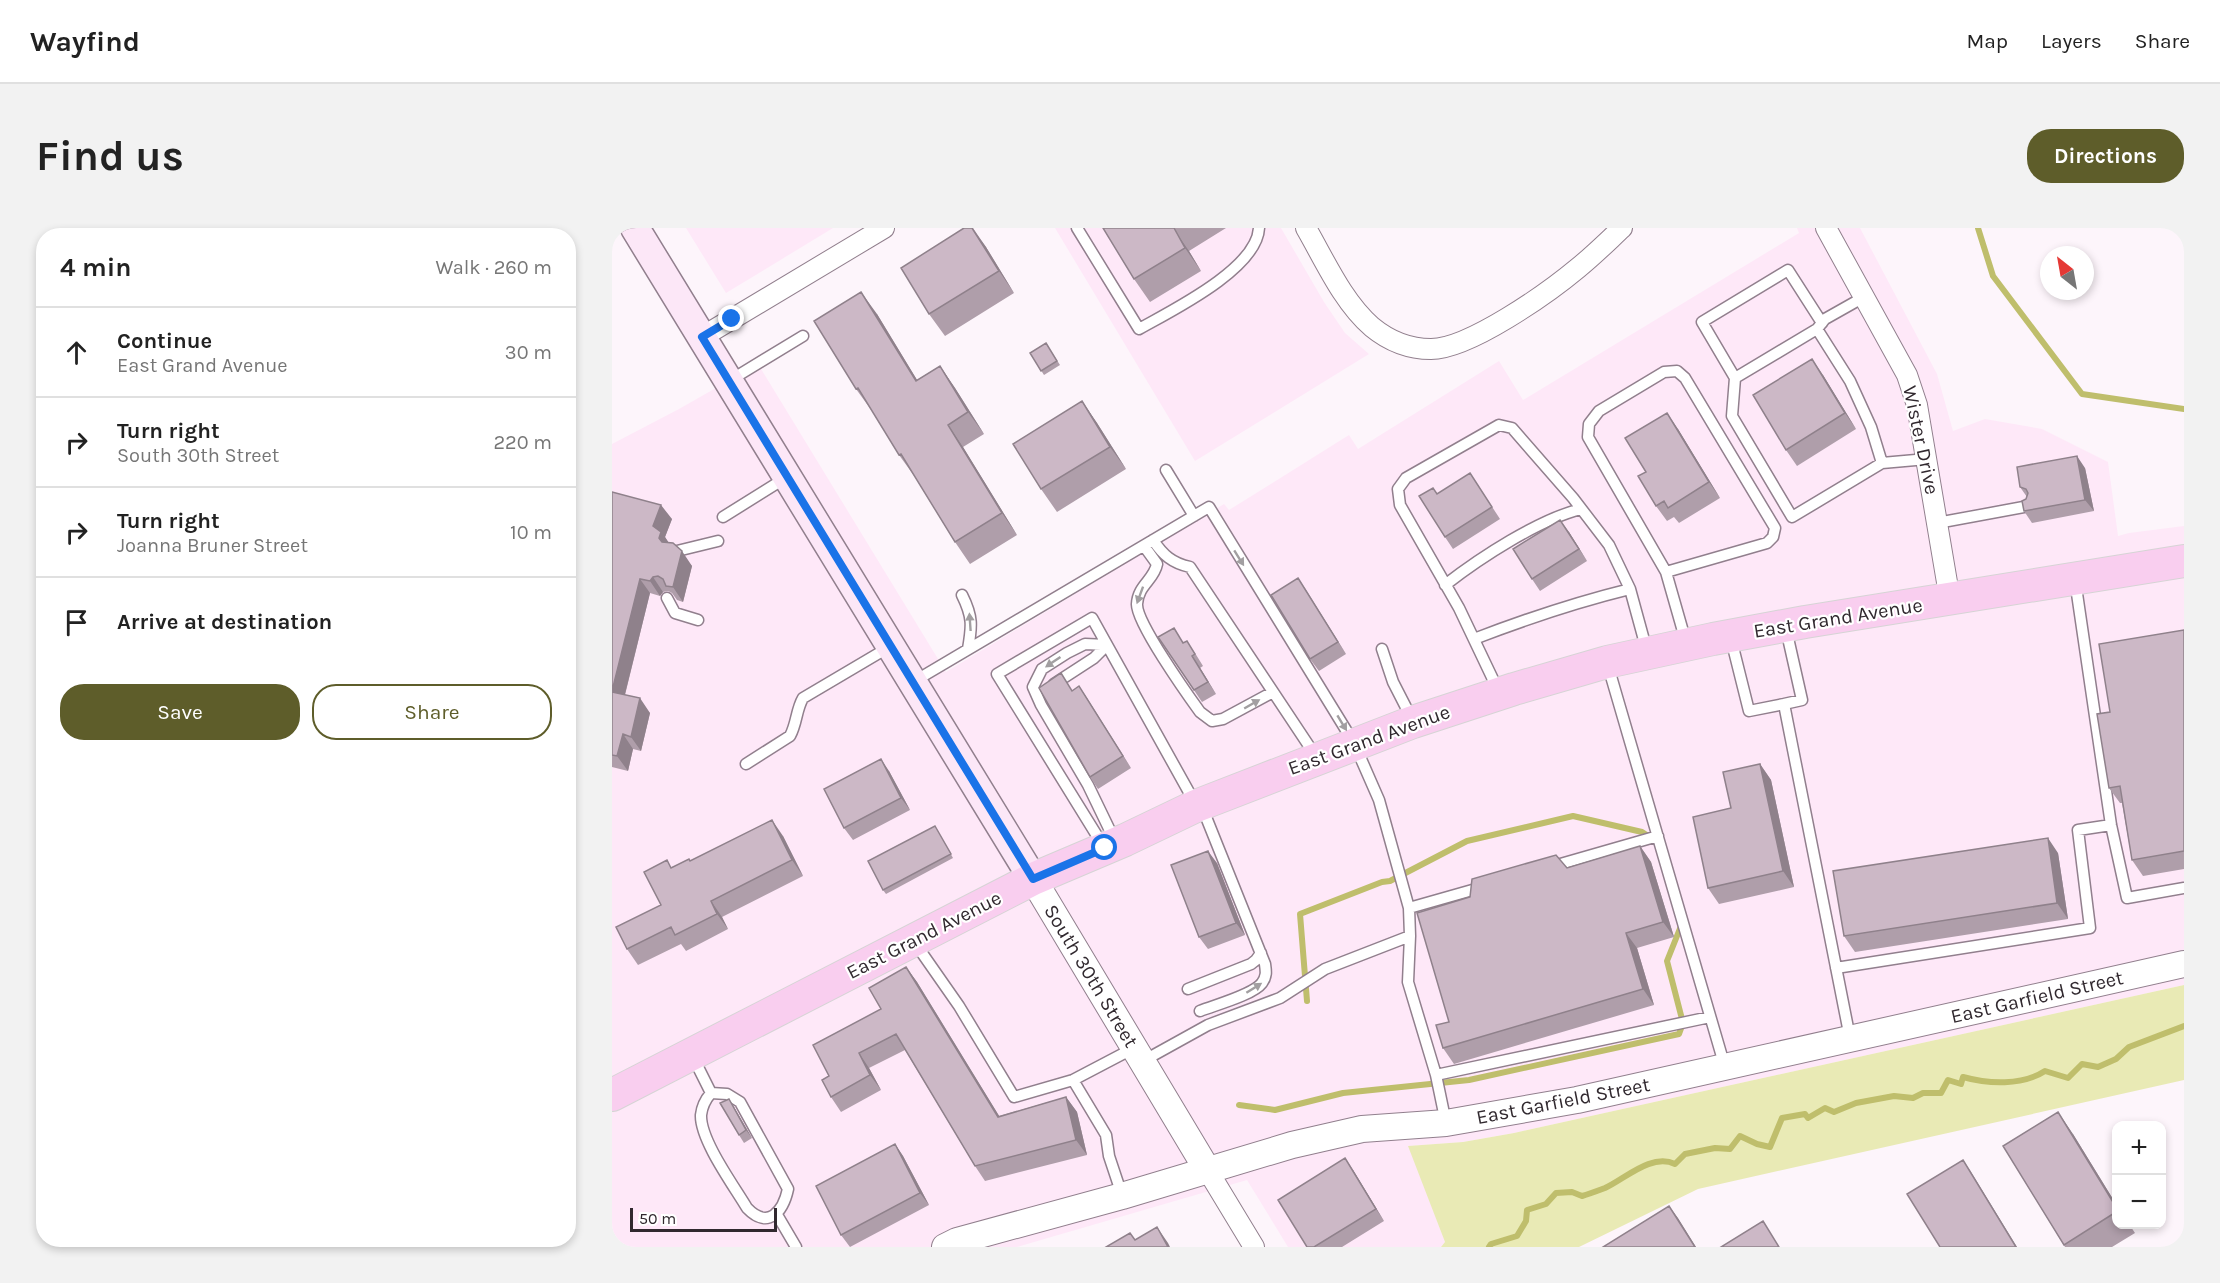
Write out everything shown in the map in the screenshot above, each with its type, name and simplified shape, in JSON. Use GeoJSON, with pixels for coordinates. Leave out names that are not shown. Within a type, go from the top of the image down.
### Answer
{"type":"FeatureCollection","features":[{"type":"Feature","properties":{"kind":"main road","name":"South 30th Street"},"geometry":{"type":"LineString","coordinates":[[634,228],[1033,879]]}},
{"type":"Feature","properties":{"kind":"main road","name":"East Grand Avenue"},"geometry":{"type":"LineString","coordinates":[[612,1095],[1033,879],[1198,805],[1413,722],[1607,663],[1730,636],[2184,561]]}},
{"type":"Feature","properties":{"kind":"street"},"geometry":{"type":"LineString","coordinates":[[702,337],[884,228]]}},
{"type":"Feature","properties":{"kind":"street"},"geometry":{"type":"LineString","coordinates":[[1306,228],[1347,298],[1372,327],[1390,339],[1410,347],[1433,349],[1459,344],[1527,304],[1578,269],[1622,228]]}},
{"type":"Feature","properties":{"kind":"street","name":"Wister Drive"},"geometry":{"type":"LineString","coordinates":[[1826,228],[1907,375],[1917,405],[1950,600]]}},
{"type":"Feature","properties":{"kind":"street","name":"South 30th Street"},"geometry":{"type":"LineString","coordinates":[[1033,879],[1254,1247]]}},
{"type":"Feature","properties":{"kind":"street","name":"East Garfield Street"},"geometry":{"type":"LineString","coordinates":[[945,1247],[957,1241],[1122,1196],[1292,1145],[1362,1129],[1446,1124],[1577,1100],[2184,964]]}},
{"type":"Feature","properties":{"kind":"lane"},"geometry":{"type":"LineString","coordinates":[[1077,228],[1139,330],[1218,283],[1250,252],[1259,228]]}},
{"type":"Feature","properties":{"kind":"lane"},"geometry":{"type":"LineString","coordinates":[[1882,463],[1872,426],[1850,381],[1788,270],[1702,322],[1735,378],[1732,417],[1792,518],[1882,463],[1927,459]]}},
{"type":"Feature","properties":{"kind":"lane"},"geometry":{"type":"LineString","coordinates":[[1735,378],[1819,326],[1825,319],[1864,297]]}},
{"type":"Feature","properties":{"kind":"lane"},"geometry":{"type":"LineString","coordinates":[[729,381],[803,336]]}},
{"type":"Feature","properties":{"kind":"lane"},"geometry":{"type":"LineString","coordinates":[[1666,572],[1767,543],[1773,537],[1775,528],[1685,378],[1677,371],[1664,372],[1599,411],[1589,424],[1588,437],[1666,572],[1687,645]]}},
{"type":"Feature","properties":{"kind":"lane"},"geometry":{"type":"LineString","coordinates":[[1499,694],[1474,639],[1400,505],[1398,489],[1406,478],[1499,424],[1512,428],[1609,545],[1630,589],[1648,654]]}},
{"type":"Feature","properties":{"kind":"lane"},"geometry":{"type":"LineString","coordinates":[[1166,470],[1194,516]]}},
{"type":"Feature","properties":{"kind":"lane"},"geometry":{"type":"LineString","coordinates":[[723,518],[787,477]]}},
{"type":"Feature","properties":{"kind":"lane"},"geometry":{"type":"LineString","coordinates":[[1937,523],[2029,506]]}},
{"type":"Feature","properties":{"kind":"lane"},"geometry":{"type":"LineString","coordinates":[[913,682],[1209,507],[1354,744],[1379,800],[1409,908],[1408,982],[1436,1075],[1446,1124]]}},
{"type":"Feature","properties":{"kind":"lane"},"geometry":{"type":"LineString","coordinates":[[1445,585],[1515,539],[1561,514],[1581,509]]}},
{"type":"Feature","properties":{"kind":"lane"},"geometry":{"type":"LineString","coordinates":[[677,551],[718,541]]}},
{"type":"Feature","properties":{"kind":"lane"},"geometry":{"type":"LineString","coordinates":[[1149,543],[1179,564],[1190,567],[1317,758]]}},
{"type":"Feature","properties":{"kind":"lane"},"geometry":{"type":"LineString","coordinates":[[1149,543],[1157,564],[1156,571]]}},
{"type":"Feature","properties":{"kind":"lane"},"geometry":{"type":"LineString","coordinates":[[1179,564],[1156,571],[1140,589],[1136,606],[1148,633],[1200,712],[1212,721],[1223,719],[1273,692]]}},
{"type":"Feature","properties":{"kind":"lane"},"geometry":{"type":"LineString","coordinates":[[2075,579],[2111,825],[2127,898],[2184,888]]}},
{"type":"Feature","properties":{"kind":"lane"},"geometry":{"type":"LineString","coordinates":[[1474,639],[1577,602],[1630,589]]}},
{"type":"Feature","properties":{"kind":"lane"},"geometry":{"type":"LineString","coordinates":[[962,595],[969,609],[972,624],[968,649]]}},
{"type":"Feature","properties":{"kind":"lane"},"geometry":{"type":"LineString","coordinates":[[667,598],[675,613],[698,620]]}},
{"type":"Feature","properties":{"kind":"lane"},"geometry":{"type":"LineString","coordinates":[[1110,846],[997,674],[1092,618],[1198,805],[1260,953],[1266,975],[1262,983],[1254,990],[1200,1011]]}},
{"type":"Feature","properties":{"kind":"lane"},"geometry":{"type":"LineString","coordinates":[[1730,636],[1749,711],[1784,705],[1802,700],[1785,626]]}},
{"type":"Feature","properties":{"kind":"lane"},"geometry":{"type":"LineString","coordinates":[[1107,645],[1085,644],[1067,653],[1042,669],[1033,687],[1088,785],[1110,846]]}},
{"type":"Feature","properties":{"kind":"lane"},"geometry":{"type":"LineString","coordinates":[[1038,698],[1050,686],[1094,658],[1107,645]]}},
{"type":"Feature","properties":{"kind":"lane"},"geometry":{"type":"LineString","coordinates":[[746,764],[790,736],[798,706],[803,698],[891,646]]}},
{"type":"Feature","properties":{"kind":"lane"},"geometry":{"type":"LineString","coordinates":[[1382,650],[1393,682],[1413,722]]}},
{"type":"Feature","properties":{"kind":"lane"},"geometry":{"type":"LineString","coordinates":[[1607,663],[1725,1067]]}},
{"type":"Feature","properties":{"kind":"lane"},"geometry":{"type":"LineString","coordinates":[[1784,705],[1851,1038]]}},
{"type":"Feature","properties":{"kind":"lane"},"geometry":{"type":"LineString","coordinates":[[1836,968],[2090,928],[2078,830],[2111,825]]}},
{"type":"Feature","properties":{"kind":"lane"},"geometry":{"type":"LineString","coordinates":[[1540,870],[1658,836]]}},
{"type":"Feature","properties":{"kind":"lane"},"geometry":{"type":"LineString","coordinates":[[1409,908],[1498,882]]}},
{"type":"Feature","properties":{"kind":"lane"},"geometry":{"type":"LineString","coordinates":[[913,941],[959,1006],[1014,1097],[1073,1080],[1280,998],[1325,969],[1410,936]]}},
{"type":"Feature","properties":{"kind":"lane"},"geometry":{"type":"LineString","coordinates":[[1188,989],[1251,964],[1260,953]]}},
{"type":"Feature","properties":{"kind":"lane"},"geometry":{"type":"LineString","coordinates":[[1436,1075],[1710,1017]]}},
{"type":"Feature","properties":{"kind":"lane"},"geometry":{"type":"LineString","coordinates":[[691,1054],[711,1093]]}},
{"type":"Feature","properties":{"kind":"lane"},"geometry":{"type":"LineString","coordinates":[[1073,1080],[1106,1135],[1109,1156],[1122,1196]]}},
{"type":"Feature","properties":{"kind":"lane"},"geometry":{"type":"LineString","coordinates":[[711,1093],[727,1094],[740,1102],[788,1189],[786,1200],[777,1213],[766,1219],[754,1215],[747,1208],[707,1141],[701,1116],[704,1102],[711,1093]]}},
{"type":"Feature","properties":{"kind":"lane"},"geometry":{"type":"LineString","coordinates":[[777,1213],[796,1247]]}},
{"type":"Feature","properties":{"kind":"shaded area"},"geometry":{"type":"Polygon","coordinates":[[[686,228],[833,228],[726,293],[686,228]]]}},
{"type":"Feature","properties":{"kind":"shaded area"},"geometry":{"type":"Polygon","coordinates":[[[1055,228],[1281,228],[1345,333],[1369,354],[1195,461],[1055,228]]]}},
{"type":"Feature","properties":{"kind":"shaded area"},"geometry":{"type":"Polygon","coordinates":[[[1797,228],[1860,228],[1937,374],[1953,431],[1985,419],[2042,429],[2108,462],[2118,536],[2184,526],[2184,985],[1514,1133],[1463,1142],[1409,1146],[1445,1242],[1441,1247],[1288,1247],[1247,1180],[1017,1247],[612,1247],[612,444],[758,364],[946,672],[1224,504],[1229,510],[1349,435],[1358,449],[1499,361],[1523,400],[1799,233],[1797,228]]]}},
{"type":"Feature","properties":{"kind":"green space"},"geometry":{"type":"Polygon","coordinates":[[[2184,985],[2184,1080],[1698,1189],[1579,1247],[1441,1247],[1445,1242],[1408,1146],[1463,1142],[1514,1133],[2184,985]]]}},
{"type":"Feature","properties":{"kind":"building"},"geometry":{"type":"Polygon","coordinates":[[[964,228],[972,228],[999,271],[929,314],[901,268],[964,228]]]}},
{"type":"Feature","properties":{"kind":"building"},"geometry":{"type":"Polygon","coordinates":[[[1103,228],[1174,228],[1185,248],[1134,279],[1103,228]]]}},
{"type":"Feature","properties":{"kind":"building"},"geometry":{"type":"Polygon","coordinates":[[[861,292],[916,381],[940,366],[968,412],[948,425],[1002,513],[955,542],[901,454],[899,455],[814,321],[861,292]]]}},
{"type":"Feature","properties":{"kind":"building"},"geometry":{"type":"Polygon","coordinates":[[[1046,343],[1057,361],[1041,371],[1030,353],[1046,343]]]}},
{"type":"Feature","properties":{"kind":"building"},"geometry":{"type":"Polygon","coordinates":[[[1812,359],[1845,413],[1786,450],[1753,395],[1812,359]]]}},
{"type":"Feature","properties":{"kind":"building"},"geometry":{"type":"Polygon","coordinates":[[[1082,401],[1110,447],[1041,489],[1013,444],[1082,401]]]}},
{"type":"Feature","properties":{"kind":"building"},"geometry":{"type":"Polygon","coordinates":[[[1667,413],[1709,482],[1668,508],[1664,501],[1656,506],[1638,476],[1646,472],[1625,438],[1667,413]]]}},
{"type":"Feature","properties":{"kind":"building"},"geometry":{"type":"Polygon","coordinates":[[[2077,456],[2085,500],[2024,511],[2022,501],[2026,499],[2028,493],[2026,489],[2020,487],[2017,467],[2077,456]]]}},
{"type":"Feature","properties":{"kind":"building"},"geometry":{"type":"Polygon","coordinates":[[[1470,473],[1492,507],[1445,537],[1419,496],[1433,488],[1437,494],[1470,473]]]}},
{"type":"Feature","properties":{"kind":"building"},"geometry":{"type":"Polygon","coordinates":[[[612,492],[661,505],[653,526],[661,532],[659,538],[662,542],[673,543],[682,551],[673,587],[666,586],[663,579],[658,576],[653,577],[650,581],[640,579],[612,691],[612,492]]]}},
{"type":"Feature","properties":{"kind":"building"},"geometry":{"type":"Polygon","coordinates":[[[1560,520],[1579,549],[1532,579],[1513,549],[1560,520]]]}},
{"type":"Feature","properties":{"kind":"building"},"geometry":{"type":"Polygon","coordinates":[[[1298,578],[1338,642],[1310,659],[1271,595],[1298,578]]]}},
{"type":"Feature","properties":{"kind":"building"},"geometry":{"type":"Polygon","coordinates":[[[1174,628],[1183,643],[1187,641],[1195,654],[1192,656],[1208,682],[1194,690],[1158,637],[1174,628]]]}},
{"type":"Feature","properties":{"kind":"building"},"geometry":{"type":"Polygon","coordinates":[[[2184,630],[2184,851],[2132,860],[2120,786],[2109,788],[2097,714],[2110,712],[2099,644],[2184,630]]]}},
{"type":"Feature","properties":{"kind":"building"},"geometry":{"type":"Polygon","coordinates":[[[1061,673],[1072,691],[1079,686],[1123,756],[1090,777],[1039,688],[1061,673]]]}},
{"type":"Feature","properties":{"kind":"building"},"geometry":{"type":"Polygon","coordinates":[[[612,692],[640,698],[631,737],[623,734],[617,756],[612,755],[612,692]]]}},
{"type":"Feature","properties":{"kind":"building"},"geometry":{"type":"Polygon","coordinates":[[[881,759],[901,798],[844,828],[824,789],[881,759]]]}},
{"type":"Feature","properties":{"kind":"building"},"geometry":{"type":"Polygon","coordinates":[[[1760,764],[1783,871],[1708,888],[1693,817],[1731,808],[1723,772],[1760,764]]]}},
{"type":"Feature","properties":{"kind":"building"},"geometry":{"type":"Polygon","coordinates":[[[772,820],[792,860],[711,901],[717,914],[675,935],[671,927],[627,949],[616,927],[661,905],[644,872],[667,860],[671,868],[689,859],[690,861],[772,820]]]}},
{"type":"Feature","properties":{"kind":"building"},"geometry":{"type":"Polygon","coordinates":[[[935,826],[951,854],[883,890],[868,861],[935,826]]]}},
{"type":"Feature","properties":{"kind":"building"},"geometry":{"type":"Polygon","coordinates":[[[2048,838],[2057,903],[1844,936],[1833,871],[2048,838]]]}},
{"type":"Feature","properties":{"kind":"building"},"geometry":{"type":"Polygon","coordinates":[[[1640,846],[1663,922],[1626,933],[1643,989],[1443,1048],[1436,1025],[1449,1022],[1417,913],[1470,897],[1472,879],[1556,855],[1567,868],[1640,846]]]}},
{"type":"Feature","properties":{"kind":"building"},"geometry":{"type":"Polygon","coordinates":[[[1208,851],[1236,923],[1199,937],[1171,865],[1208,851]]]}},
{"type":"Feature","properties":{"kind":"building"},"geometry":{"type":"Polygon","coordinates":[[[906,967],[998,1117],[1066,1097],[1076,1140],[975,1166],[896,1034],[859,1053],[870,1075],[831,1097],[822,1080],[829,1076],[813,1045],[881,1009],[869,988],[906,967]]]}},
{"type":"Feature","properties":{"kind":"building"},"geometry":{"type":"Polygon","coordinates":[[[729,1099],[746,1130],[739,1135],[720,1103],[729,1099]]]}},
{"type":"Feature","properties":{"kind":"building"},"geometry":{"type":"Polygon","coordinates":[[[2058,1112],[2112,1200],[2112,1215],[2064,1245],[2003,1146],[2058,1112]]]}},
{"type":"Feature","properties":{"kind":"building"},"geometry":{"type":"Polygon","coordinates":[[[895,1144],[920,1193],[841,1235],[816,1186],[895,1144]]]}},
{"type":"Feature","properties":{"kind":"building"},"geometry":{"type":"Polygon","coordinates":[[[1345,1158],[1376,1209],[1314,1247],[1307,1247],[1278,1200],[1345,1158]]]}},
{"type":"Feature","properties":{"kind":"building"},"geometry":{"type":"Polygon","coordinates":[[[1963,1160],[2016,1247],[1940,1247],[1907,1194],[1963,1160]]]}},
{"type":"Feature","properties":{"kind":"building"},"geometry":{"type":"Polygon","coordinates":[[[1669,1206],[1695,1247],[1603,1247],[1669,1206]]]}},
{"type":"Feature","properties":{"kind":"building"},"geometry":{"type":"Polygon","coordinates":[[[1763,1221],[1779,1247],[1721,1247],[1763,1221]]]}},
{"type":"Feature","properties":{"kind":"building"},"geometry":{"type":"Polygon","coordinates":[[[1157,1227],[1168,1247],[1106,1247],[1130,1233],[1135,1240],[1157,1227]]]}},
{"type":"Feature","properties":{"kind":"waterway"},"geometry":{"type":"LineString","coordinates":[[1978,228],[1993,276],[2082,394],[2184,409]]}},
{"type":"Feature","properties":{"kind":"waterway"},"geometry":{"type":"LineString","coordinates":[[1307,1001],[1300,914],[1382,882],[1390,881],[1467,841],[1573,816],[1642,832],[1651,838]]}},
{"type":"Feature","properties":{"kind":"waterway"},"geometry":{"type":"LineString","coordinates":[[1239,1105],[1275,1110],[1343,1093],[1469,1080],[1679,1034],[1683,1023],[1667,961],[1681,926]]}},
{"type":"Feature","properties":{"kind":"waterway"},"geometry":{"type":"LineString","coordinates":[[1489,1247],[1491,1244],[1517,1236],[1526,1221],[1527,1210],[1546,1204],[1556,1193],[1572,1192],[1582,1196],[1605,1188],[1648,1164],[1657,1162],[1675,1164],[1685,1154],[1715,1148],[1730,1149],[1740,1136],[1770,1147],[1782,1118],[1805,1114],[1808,1118],[1825,1108],[1834,1112],[1856,1103],[1894,1096],[1913,1098],[1923,1093],[1941,1093],[1948,1080],[1961,1084],[1963,1077],[2005,1082],[2026,1079],[2045,1071],[2068,1078],[2082,1064],[2098,1067],[2116,1059],[2129,1047],[2184,1026]]}},
{"type":"Feature","properties":{"kind":"route"},"geometry":{"type":"LineString","coordinates":[[732,319],[702,337],[1033,879],[1105,848]]}}]}
